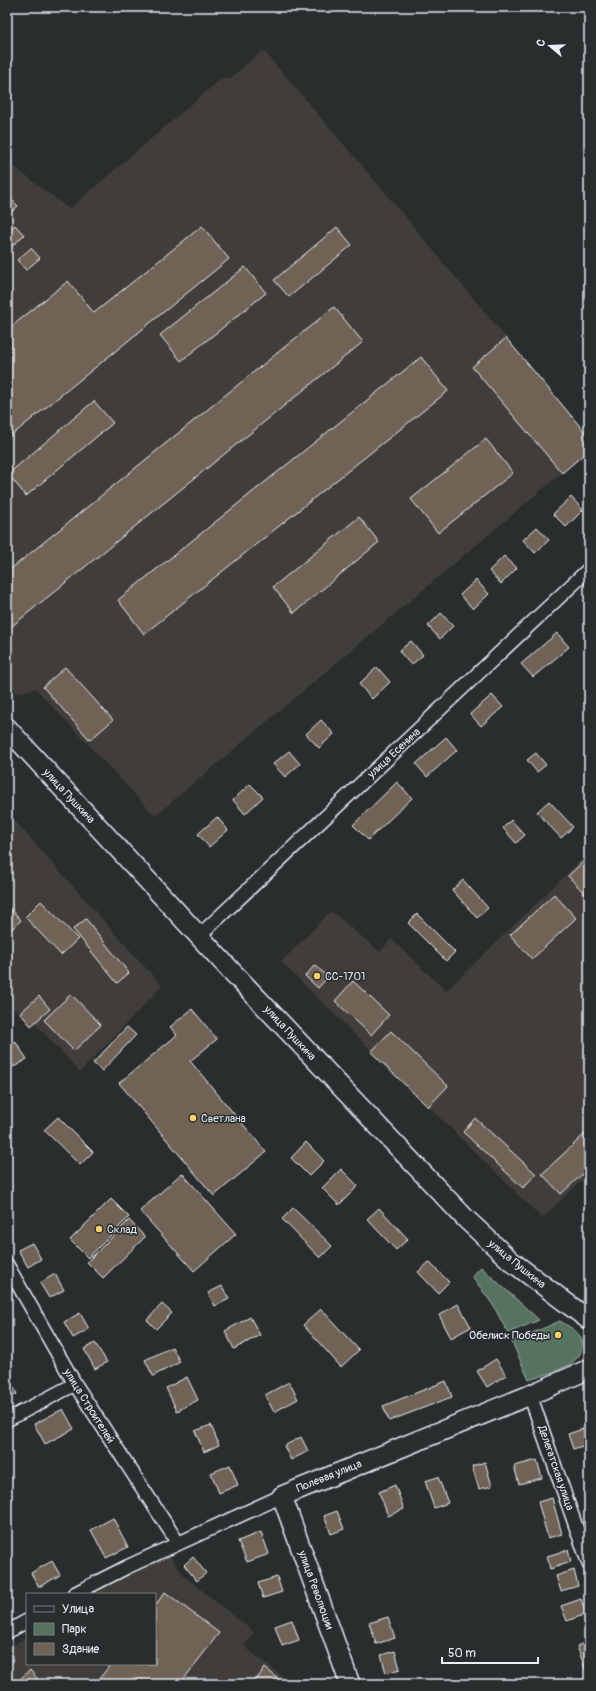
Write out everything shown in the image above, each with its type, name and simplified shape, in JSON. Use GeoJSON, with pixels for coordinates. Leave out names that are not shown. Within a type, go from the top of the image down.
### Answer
{"type":"FeatureCollection","features":[{"type":"Feature","properties":{"kind":"main road","name":"улица Пушкина"},"geometry":{"type":"LineString","coordinates":[[7,728],[198,936],[466,1219],[511,1261],[589,1320]]}},
{"type":"Feature","properties":{"kind":"main road","name":"Полевая улица"},"geometry":{"type":"LineString","coordinates":[[282,1496],[530,1395],[589,1369]]}},
{"type":"Feature","properties":{"kind":"main road","name":"улица Революции"},"geometry":{"type":"LineString","coordinates":[[282,1496],[350,1684]]}},
{"type":"Feature","properties":{"kind":"street","name":"улица Есенина"},"geometry":{"type":"LineString","coordinates":[[198,936],[589,569]]}},
{"type":"Feature","properties":{"kind":"street","name":"улица Строителей"},"geometry":{"type":"LineString","coordinates":[[7,1265],[74,1384],[178,1543]]}},
{"type":"Feature","properties":{"kind":"street"},"geometry":{"type":"LineString","coordinates":[[7,1420],[74,1384]]}},
{"type":"Feature","properties":{"kind":"street","name":"Делегатская улица"},"geometry":{"type":"LineString","coordinates":[[530,1395],[589,1564]]}},
{"type":"Feature","properties":{"kind":"street","name":"Полевая улица"},"geometry":{"type":"LineString","coordinates":[[76,1593],[127,1567],[282,1496]]}},
{"type":"Feature","properties":{"kind":"street"},"geometry":{"type":"LineString","coordinates":[[7,1632],[26,1621]]}},
{"type":"Feature","properties":{"kind":"shaded area"},"geometry":{"type":"Polygon","coordinates":[[[263,50],[382,189],[589,437],[589,450],[155,816],[35,688],[17,694],[7,682],[7,161],[69,209],[222,78],[230,78],[263,50]]]}},
{"type":"Feature","properties":{"kind":"shaded area"},"geometry":{"type":"Polygon","coordinates":[[[7,812],[162,986],[80,1072],[35,1023],[7,1004],[7,812]]]}},
{"type":"Feature","properties":{"kind":"shaded area"},"geometry":{"type":"Polygon","coordinates":[[[589,852],[589,1174],[542,1218],[281,962],[331,911],[380,952],[391,939],[446,991],[589,852]]]}},
{"type":"Feature","properties":{"kind":"shaded area"},"geometry":{"type":"Polygon","coordinates":[[[169,1555],[184,1576],[254,1632],[244,1646],[292,1684],[7,1684],[7,1650],[26,1637],[26,1665],[156,1665],[156,1593],[93,1593],[169,1555]]]}},
{"type":"Feature","properties":{"kind":"green space"},"geometry":{"type":"Polygon","coordinates":[[[481,1267],[539,1320],[508,1333],[493,1305],[472,1276],[481,1267]]]}},
{"type":"Feature","properties":{"kind":"green space"},"geometry":{"type":"Polygon","coordinates":[[[560,1321],[573,1329],[580,1336],[582,1340],[582,1347],[580,1354],[569,1365],[529,1380],[512,1342],[560,1321]]]}},
{"type":"Feature","properties":{"kind":"building"},"geometry":{"type":"Polygon","coordinates":[[[8,196],[18,206],[11,212],[7,208],[8,196]]]}},
{"type":"Feature","properties":{"kind":"building"},"geometry":{"type":"Polygon","coordinates":[[[15,225],[24,235],[7,251],[7,233],[15,225]]]}},
{"type":"Feature","properties":{"kind":"building"},"geometry":{"type":"Polygon","coordinates":[[[202,226],[229,259],[7,439],[7,330],[68,281],[94,313],[202,226]]]}},
{"type":"Feature","properties":{"kind":"building"},"geometry":{"type":"Polygon","coordinates":[[[337,227],[352,245],[289,297],[274,280],[337,227]]]}},
{"type":"Feature","properties":{"kind":"building"},"geometry":{"type":"Polygon","coordinates":[[[31,248],[40,258],[26,270],[17,260],[31,248]]]}},
{"type":"Feature","properties":{"kind":"building"},"geometry":{"type":"Polygon","coordinates":[[[245,267],[266,293],[181,361],[160,335],[245,267]]]}},
{"type":"Feature","properties":{"kind":"building"},"geometry":{"type":"Polygon","coordinates":[[[334,307],[363,342],[7,630],[7,572],[334,307]]]}},
{"type":"Feature","properties":{"kind":"building"},"geometry":{"type":"Polygon","coordinates":[[[506,338],[589,437],[589,450],[562,473],[472,367],[506,338]]]}},
{"type":"Feature","properties":{"kind":"building"},"geometry":{"type":"Polygon","coordinates":[[[421,357],[448,391],[144,634],[118,600],[421,357]]]}},
{"type":"Feature","properties":{"kind":"building"},"geometry":{"type":"Polygon","coordinates":[[[94,401],[113,423],[26,496],[8,474],[94,401]]]}},
{"type":"Feature","properties":{"kind":"building"},"geometry":{"type":"Polygon","coordinates":[[[486,439],[513,473],[438,533],[411,499],[486,439]]]}},
{"type":"Feature","properties":{"kind":"building"},"geometry":{"type":"Polygon","coordinates":[[[571,497],[583,510],[566,527],[553,514],[571,497]]]}},
{"type":"Feature","properties":{"kind":"building"},"geometry":{"type":"Polygon","coordinates":[[[359,517],[379,542],[294,613],[273,587],[359,517]]]}},
{"type":"Feature","properties":{"kind":"building"},"geometry":{"type":"Polygon","coordinates":[[[537,527],[549,540],[535,553],[523,540],[537,527]]]}},
{"type":"Feature","properties":{"kind":"building"},"geometry":{"type":"Polygon","coordinates":[[[504,556],[517,568],[501,584],[489,571],[504,556]]]}},
{"type":"Feature","properties":{"kind":"building"},"geometry":{"type":"Polygon","coordinates":[[[476,580],[489,594],[473,609],[460,595],[476,580]]]}},
{"type":"Feature","properties":{"kind":"building"},"geometry":{"type":"Polygon","coordinates":[[[441,613],[453,626],[440,639],[428,626],[441,613]]]}},
{"type":"Feature","properties":{"kind":"building"},"geometry":{"type":"Polygon","coordinates":[[[557,633],[569,647],[533,677],[521,664],[557,633]]]}},
{"type":"Feature","properties":{"kind":"building"},"geometry":{"type":"Polygon","coordinates":[[[411,641],[423,655],[411,665],[399,651],[411,641]]]}},
{"type":"Feature","properties":{"kind":"building"},"geometry":{"type":"Polygon","coordinates":[[[65,667],[113,720],[90,740],[43,687],[65,667]]]}},
{"type":"Feature","properties":{"kind":"building"},"geometry":{"type":"Polygon","coordinates":[[[377,667],[390,682],[372,699],[359,684],[377,667]]]}},
{"type":"Feature","properties":{"kind":"building"},"geometry":{"type":"Polygon","coordinates":[[[492,695],[503,707],[481,726],[470,714],[492,695]]]}},
{"type":"Feature","properties":{"kind":"building"},"geometry":{"type":"Polygon","coordinates":[[[321,720],[334,734],[319,748],[306,734],[321,720]]]}},
{"type":"Feature","properties":{"kind":"building"},"geometry":{"type":"Polygon","coordinates":[[[446,737],[457,750],[427,777],[416,764],[446,737]]]}},
{"type":"Feature","properties":{"kind":"building"},"geometry":{"type":"Polygon","coordinates":[[[289,751],[300,764],[285,777],[273,764],[289,751]]]}},
{"type":"Feature","properties":{"kind":"building"},"geometry":{"type":"Polygon","coordinates":[[[536,753],[546,765],[537,772],[527,760],[536,753]]]}},
{"type":"Feature","properties":{"kind":"building"},"geometry":{"type":"Polygon","coordinates":[[[397,782],[412,798],[368,840],[353,825],[397,782]]]}},
{"type":"Feature","properties":{"kind":"building"},"geometry":{"type":"Polygon","coordinates":[[[250,784],[263,797],[245,814],[233,800],[250,784]]]}},
{"type":"Feature","properties":{"kind":"building"},"geometry":{"type":"Polygon","coordinates":[[[549,801],[573,827],[561,838],[537,812],[549,801]]]}},
{"type":"Feature","properties":{"kind":"building"},"geometry":{"type":"Polygon","coordinates":[[[217,817],[228,830],[209,847],[198,834],[217,817]]]}},
{"type":"Feature","properties":{"kind":"building"},"geometry":{"type":"Polygon","coordinates":[[[511,820],[525,835],[516,843],[503,828],[511,820]]]}},
{"type":"Feature","properties":{"kind":"building"},"geometry":{"type":"Polygon","coordinates":[[[589,856],[589,894],[587,896],[568,876],[589,856]]]}},
{"type":"Feature","properties":{"kind":"building"},"geometry":{"type":"Polygon","coordinates":[[[463,880],[488,908],[477,918],[452,890],[463,880]]]}},
{"type":"Feature","properties":{"kind":"building"},"geometry":{"type":"Polygon","coordinates":[[[554,894],[576,918],[532,959],[510,935],[554,894]]]}},
{"type":"Feature","properties":{"kind":"building"},"geometry":{"type":"Polygon","coordinates":[[[41,901],[78,939],[61,955],[25,917],[41,901]]]}},
{"type":"Feature","properties":{"kind":"building"},"geometry":{"type":"Polygon","coordinates":[[[7,905],[21,920],[7,934],[7,905]]]}},
{"type":"Feature","properties":{"kind":"building"},"geometry":{"type":"Polygon","coordinates":[[[417,914],[455,952],[446,961],[408,923],[417,914]]]}},
{"type":"Feature","properties":{"kind":"building"},"geometry":{"type":"Polygon","coordinates":[[[86,919],[129,973],[117,983],[73,929],[86,919]]]}},
{"type":"Feature","properties":{"kind":"building","name":"СС-1701"},"geometry":{"type":"Polygon","coordinates":[[[315,965],[328,977],[318,988],[305,976],[315,965]]]}},
{"type":"Feature","properties":{"kind":"building"},"geometry":{"type":"Polygon","coordinates":[[[353,981],[389,1015],[371,1035],[335,1001],[353,981]]]}},
{"type":"Feature","properties":{"kind":"building"},"geometry":{"type":"Polygon","coordinates":[[[71,994],[101,1025],[74,1051],[44,1020],[71,994]]]}},
{"type":"Feature","properties":{"kind":"building"},"geometry":{"type":"Polygon","coordinates":[[[39,996],[50,1009],[31,1026],[20,1013],[39,996]]]}},
{"type":"Feature","properties":{"kind":"building","name":"Светлана"},"geometry":{"type":"Polygon","coordinates":[[[192,1009],[217,1039],[190,1061],[266,1152],[214,1196],[119,1083],[177,1035],[170,1027],[192,1009]]]}},
{"type":"Feature","properties":{"kind":"building"},"geometry":{"type":"Polygon","coordinates":[[[127,1027],[136,1035],[102,1071],[93,1063],[127,1027]]]}},
{"type":"Feature","properties":{"kind":"building"},"geometry":{"type":"Polygon","coordinates":[[[391,1031],[448,1086],[428,1107],[371,1052],[391,1031]]]}},
{"type":"Feature","properties":{"kind":"building"},"geometry":{"type":"Polygon","coordinates":[[[15,1041],[27,1059],[14,1067],[7,1057],[7,1047],[15,1041]]]}},
{"type":"Feature","properties":{"kind":"building"},"geometry":{"type":"Polygon","coordinates":[[[58,1117],[93,1152],[80,1165],[44,1130],[58,1117]]]}},
{"type":"Feature","properties":{"kind":"building"},"geometry":{"type":"Polygon","coordinates":[[[475,1118],[536,1174],[523,1188],[463,1132],[475,1118]]]}},
{"type":"Feature","properties":{"kind":"building"},"geometry":{"type":"Polygon","coordinates":[[[589,1130],[589,1168],[561,1194],[542,1174],[589,1130]]]}},
{"type":"Feature","properties":{"kind":"building"},"geometry":{"type":"Polygon","coordinates":[[[306,1142],[324,1161],[309,1176],[291,1158],[306,1142]]]}},
{"type":"Feature","properties":{"kind":"building"},"geometry":{"type":"Polygon","coordinates":[[[341,1169],[358,1186],[339,1205],[322,1188],[341,1169]]]}},
{"type":"Feature","properties":{"kind":"building"},"geometry":{"type":"Polygon","coordinates":[[[182,1173],[236,1234],[194,1271],[140,1211],[182,1173]]]}},
{"type":"Feature","properties":{"kind":"building","name":"Склад"},"geometry":{"type":"Polygon","coordinates":[[[111,1199],[129,1217],[88,1258],[70,1240],[111,1199]]]}},
{"type":"Feature","properties":{"kind":"building"},"geometry":{"type":"Polygon","coordinates":[[[293,1208],[332,1246],[320,1258],[282,1219],[293,1208]]]}},
{"type":"Feature","properties":{"kind":"building"},"geometry":{"type":"Polygon","coordinates":[[[379,1208],[408,1239],[396,1250],[367,1219],[379,1208]]]}},
{"type":"Feature","properties":{"kind":"building"},"geometry":{"type":"Polygon","coordinates":[[[129,1220],[145,1237],[103,1278],[87,1262],[129,1220]]]}},
{"type":"Feature","properties":{"kind":"building"},"geometry":{"type":"Polygon","coordinates":[[[32,1243],[41,1259],[28,1267],[18,1250],[32,1243]]]}},
{"type":"Feature","properties":{"kind":"building"},"geometry":{"type":"Polygon","coordinates":[[[429,1262],[449,1282],[438,1293],[418,1272],[429,1262]]]}},
{"type":"Feature","properties":{"kind":"building"},"geometry":{"type":"Polygon","coordinates":[[[55,1274],[64,1290],[49,1298],[40,1283],[55,1274]]]}},
{"type":"Feature","properties":{"kind":"building"},"geometry":{"type":"Polygon","coordinates":[[[222,1286],[229,1299],[215,1306],[208,1293],[222,1286]]]}},
{"type":"Feature","properties":{"kind":"building"},"geometry":{"type":"Polygon","coordinates":[[[162,1304],[172,1313],[156,1329],[147,1320],[162,1304]]]}},
{"type":"Feature","properties":{"kind":"building"},"geometry":{"type":"Polygon","coordinates":[[[458,1304],[471,1327],[451,1338],[439,1315],[458,1304]]]}},
{"type":"Feature","properties":{"kind":"building"},"geometry":{"type":"Polygon","coordinates":[[[321,1309],[359,1350],[341,1367],[303,1325],[321,1309]]]}},
{"type":"Feature","properties":{"kind":"building"},"geometry":{"type":"Polygon","coordinates":[[[80,1313],[89,1329],[73,1338],[64,1322],[80,1313]]]}},
{"type":"Feature","properties":{"kind":"building"},"geometry":{"type":"Polygon","coordinates":[[[250,1317],[260,1335],[234,1349],[225,1331],[250,1317]]]}},
{"type":"Feature","properties":{"kind":"building"},"geometry":{"type":"Polygon","coordinates":[[[95,1343],[107,1362],[95,1369],[84,1349],[95,1343]]]}},
{"type":"Feature","properties":{"kind":"building"},"geometry":{"type":"Polygon","coordinates":[[[172,1347],[180,1362],[153,1376],[145,1360],[172,1347]]]}},
{"type":"Feature","properties":{"kind":"building"},"geometry":{"type":"Polygon","coordinates":[[[496,1359],[506,1375],[487,1387],[477,1371],[496,1359]]]}},
{"type":"Feature","properties":{"kind":"building"},"geometry":{"type":"Polygon","coordinates":[[[7,1375],[17,1394],[7,1399],[7,1375]]]}},
{"type":"Feature","properties":{"kind":"building"},"geometry":{"type":"Polygon","coordinates":[[[187,1377],[198,1400],[177,1411],[166,1388],[187,1377]]]}},
{"type":"Feature","properties":{"kind":"building"},"geometry":{"type":"Polygon","coordinates":[[[446,1381],[452,1397],[389,1421],[383,1406],[446,1381]]]}},
{"type":"Feature","properties":{"kind":"building"},"geometry":{"type":"Polygon","coordinates":[[[289,1382],[298,1399],[274,1412],[265,1395],[289,1382]]]}},
{"type":"Feature","properties":{"kind":"building"},"geometry":{"type":"Polygon","coordinates":[[[63,1409],[74,1429],[45,1444],[34,1424],[63,1409]]]}},
{"type":"Feature","properties":{"kind":"building"},"geometry":{"type":"Polygon","coordinates":[[[211,1425],[219,1445],[204,1452],[195,1431],[211,1425]]]}},
{"type":"Feature","properties":{"kind":"building"},"geometry":{"type":"Polygon","coordinates":[[[589,1427],[589,1444],[573,1449],[568,1434],[589,1427]]]}},
{"type":"Feature","properties":{"kind":"building"},"geometry":{"type":"Polygon","coordinates":[[[301,1437],[308,1451],[291,1460],[284,1446],[301,1437]]]}},
{"type":"Feature","properties":{"kind":"building"},"geometry":{"type":"Polygon","coordinates":[[[537,1460],[542,1478],[519,1484],[514,1466],[537,1460]]]}},
{"type":"Feature","properties":{"kind":"building"},"geometry":{"type":"Polygon","coordinates":[[[485,1462],[492,1486],[479,1489],[472,1466],[485,1462]]]}},
{"type":"Feature","properties":{"kind":"building"},"geometry":{"type":"Polygon","coordinates":[[[230,1465],[238,1485],[219,1493],[211,1473],[230,1465]]]}},
{"type":"Feature","properties":{"kind":"building"},"geometry":{"type":"Polygon","coordinates":[[[438,1477],[448,1503],[434,1508],[425,1481],[438,1477]]]}},
{"type":"Feature","properties":{"kind":"building"},"geometry":{"type":"Polygon","coordinates":[[[395,1485],[404,1509],[388,1516],[379,1492],[395,1485]]]}},
{"type":"Feature","properties":{"kind":"building"},"geometry":{"type":"Polygon","coordinates":[[[552,1498],[562,1534],[548,1538],[538,1502],[552,1498]]]}},
{"type":"Feature","properties":{"kind":"building"},"geometry":{"type":"Polygon","coordinates":[[[337,1511],[344,1529],[331,1534],[324,1516],[337,1511]]]}},
{"type":"Feature","properties":{"kind":"building"},"geometry":{"type":"Polygon","coordinates":[[[113,1518],[128,1547],[106,1558],[91,1530],[113,1518]]]}},
{"type":"Feature","properties":{"kind":"building"},"geometry":{"type":"Polygon","coordinates":[[[261,1532],[269,1554],[247,1562],[238,1541],[261,1532]]]}},
{"type":"Feature","properties":{"kind":"building"},"geometry":{"type":"Polygon","coordinates":[[[568,1550],[571,1562],[550,1569],[547,1556],[568,1550]]]}},
{"type":"Feature","properties":{"kind":"building"},"geometry":{"type":"Polygon","coordinates":[[[193,1557],[206,1573],[197,1581],[184,1565],[193,1557]]]}},
{"type":"Feature","properties":{"kind":"building"},"geometry":{"type":"Polygon","coordinates":[[[52,1561],[60,1575],[39,1587],[31,1573],[52,1561]]]}},
{"type":"Feature","properties":{"kind":"building"},"geometry":{"type":"Polygon","coordinates":[[[574,1570],[578,1586],[561,1591],[556,1576],[574,1570]]]}},
{"type":"Feature","properties":{"kind":"building"},"geometry":{"type":"Polygon","coordinates":[[[277,1577],[282,1592],[263,1598],[258,1583],[277,1577]]]}},
{"type":"Feature","properties":{"kind":"building"},"geometry":{"type":"Polygon","coordinates":[[[165,1592],[219,1633],[180,1684],[95,1684],[110,1665],[156,1665],[156,1605],[165,1592]]]}},
{"type":"Feature","properties":{"kind":"building"},"geometry":{"type":"Polygon","coordinates":[[[581,1599],[586,1614],[567,1621],[561,1606],[581,1599]]]}},
{"type":"Feature","properties":{"kind":"building"},"geometry":{"type":"Polygon","coordinates":[[[388,1617],[395,1638],[376,1644],[369,1623],[388,1617]]]}},
{"type":"Feature","properties":{"kind":"building"},"geometry":{"type":"Polygon","coordinates":[[[292,1620],[299,1640],[282,1646],[275,1626],[292,1620]]]}},
{"type":"Feature","properties":{"kind":"building"},"geometry":{"type":"Polygon","coordinates":[[[589,1641],[589,1670],[586,1671],[577,1646],[589,1641]]]}},
{"type":"Feature","properties":{"kind":"building"},"geometry":{"type":"Polygon","coordinates":[[[395,1651],[400,1669],[386,1673],[381,1655],[395,1651]]]}},
{"type":"Feature","properties":{"kind":"building"},"geometry":{"type":"Polygon","coordinates":[[[265,1668],[285,1684],[253,1684],[265,1668]]]}},
{"type":"Feature","properties":{"kind":"building"},"geometry":{"type":"Polygon","coordinates":[[[30,1670],[42,1684],[22,1684],[19,1680],[30,1670]]]}},
{"type":"Feature","properties":{"kind":"place","name":"СС-1701"},"geometry":{"type":"Point","coordinates":[317,976]}},
{"type":"Feature","properties":{"kind":"place","name":"Светлана"},"geometry":{"type":"Point","coordinates":[193,1118]}},
{"type":"Feature","properties":{"kind":"place","name":"Склад"},"geometry":{"type":"Point","coordinates":[99,1229]}},
{"type":"Feature","properties":{"kind":"place","name":"Обелиск Победы"},"geometry":{"type":"Point","coordinates":[558,1335]}}]}
